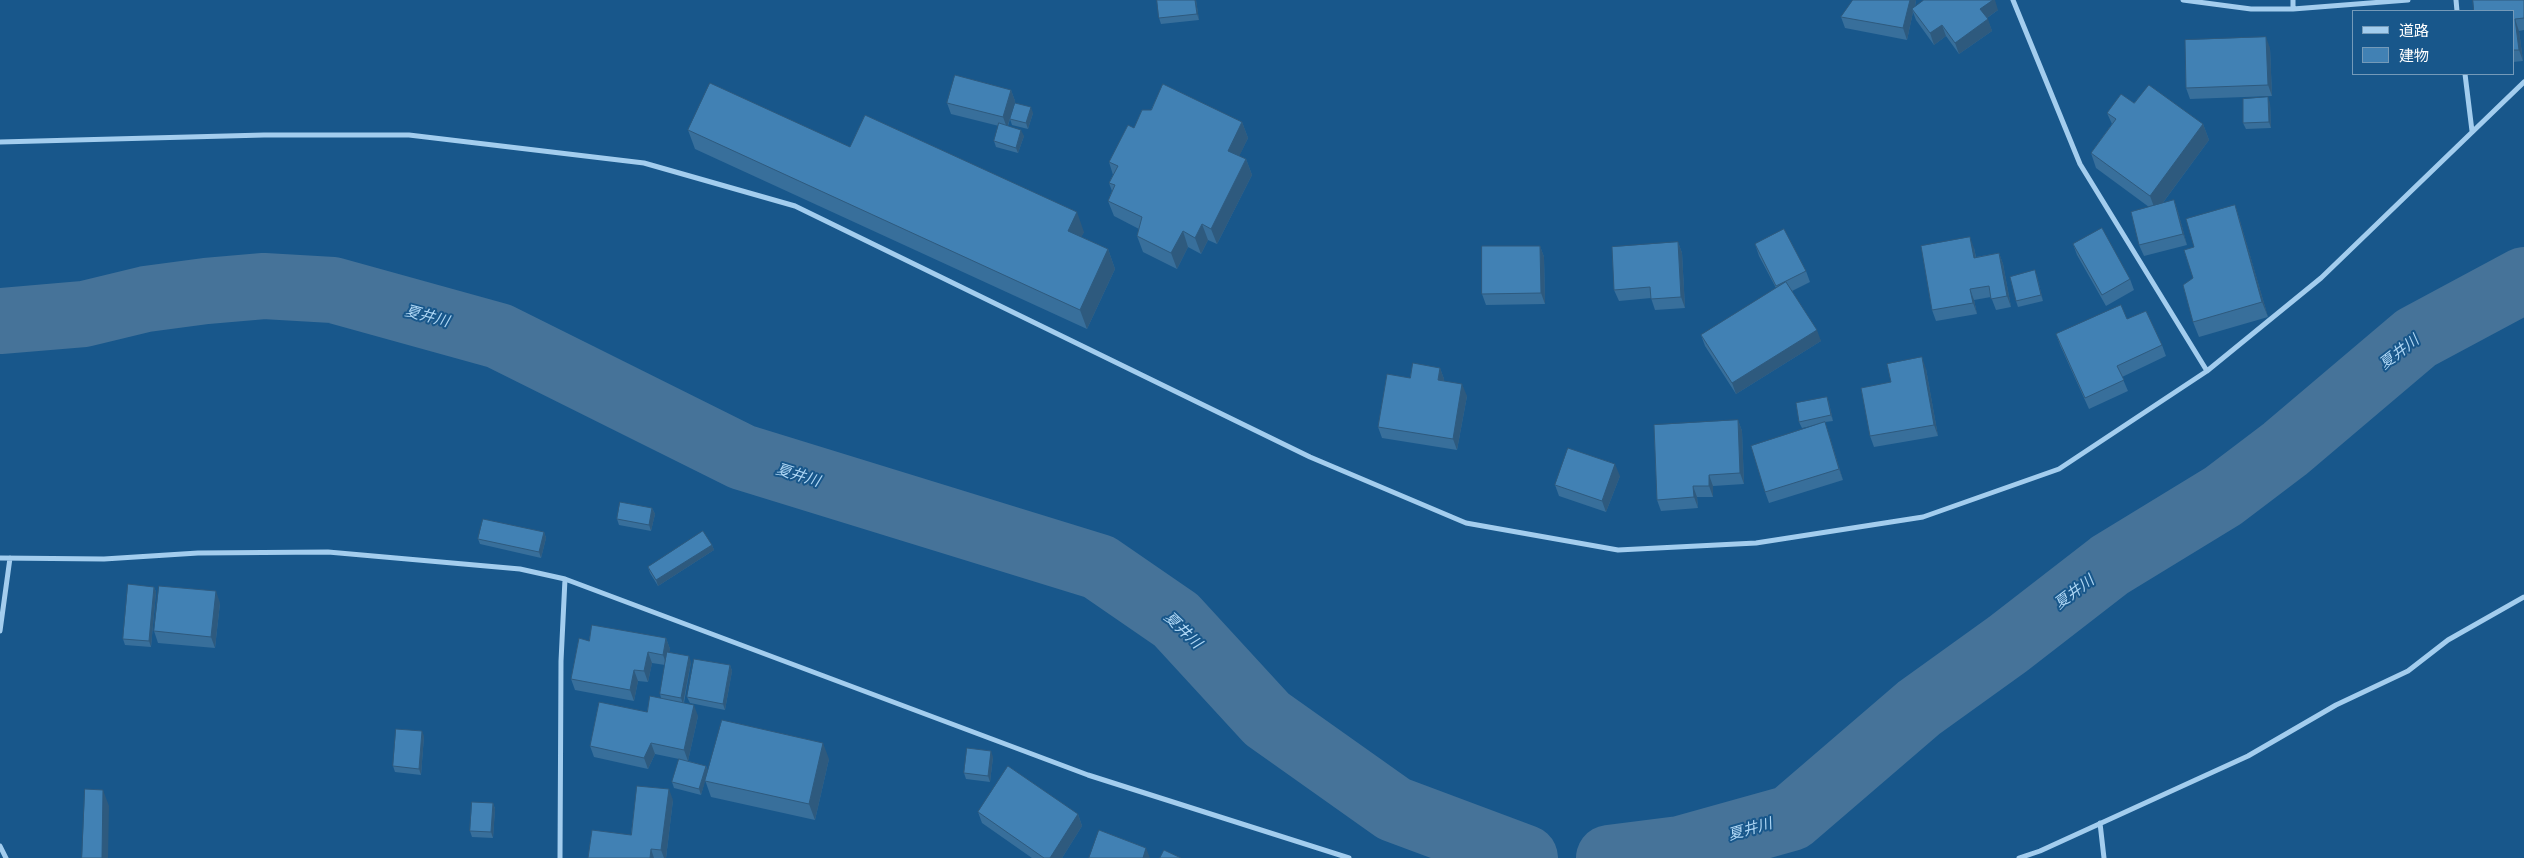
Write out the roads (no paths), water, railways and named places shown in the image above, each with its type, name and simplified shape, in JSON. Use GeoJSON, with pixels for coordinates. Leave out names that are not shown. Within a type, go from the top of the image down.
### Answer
{"type":"FeatureCollection","features":[{"type":"Feature","properties":{"kind":"street"},"geometry":{"type":"LineString","coordinates":[[2013,0],[2080,164],[2207,370]]}},
{"type":"Feature","properties":{"kind":"street"},"geometry":{"type":"LineString","coordinates":[[2183,0],[2251,9],[2408,0]]}},
{"type":"Feature","properties":{"kind":"street"},"geometry":{"type":"LineString","coordinates":[[2293,0],[2293,8]]}},
{"type":"Feature","properties":{"kind":"street"},"geometry":{"type":"LineString","coordinates":[[2465,75],[2472,131]]}},
{"type":"Feature","properties":{"kind":"street"},"geometry":{"type":"LineString","coordinates":[[0,142],[264,135],[410,135],[644,163],[795,206],[1310,457],[1466,522],[1618,550],[1756,542],[1922,517],[2058,469],[2207,370],[2321,278],[2524,82]]}},
{"type":"Feature","properties":{"kind":"street"},"geometry":{"type":"LineString","coordinates":[[0,558],[104,559],[198,553],[328,552],[520,569],[565,578],[1088,775],[1349,858]]}},
{"type":"Feature","properties":{"kind":"street"},"geometry":{"type":"LineString","coordinates":[[0,631],[10,558]]}},
{"type":"Feature","properties":{"kind":"street"},"geometry":{"type":"LineString","coordinates":[[560,858],[561,661],[565,578]]}},
{"type":"Feature","properties":{"kind":"street"},"geometry":{"type":"LineString","coordinates":[[2019,858],[2040,851],[2248,756],[2336,705],[2408,670],[2448,640],[2524,597]]}},
{"type":"Feature","properties":{"kind":"street"},"geometry":{"type":"LineString","coordinates":[[2100,823],[2104,858]]}},
{"type":"Feature","properties":{"kind":"street"},"geometry":{"type":"LineString","coordinates":[[0,846],[6,858]]}},
{"type":"Feature","properties":{"kind":"waterway","name":"夏井川"},"geometry":{"type":"LineString","coordinates":[[1609,858],[1680,849],[1791,818],[1919,708],[2008,644],[2110,565],[2223,496],[2285,449],[2416,338],[2524,280]]}},
{"type":"Feature","properties":{"kind":"waterway","name":"夏井川"},"geometry":{"type":"LineString","coordinates":[[0,321],[84,314],[146,299],[264,286],[333,290],[499,336],[742,457],[1099,567],[1176,620],[1267,719],[1394,809],[1525,858]]}}]}
